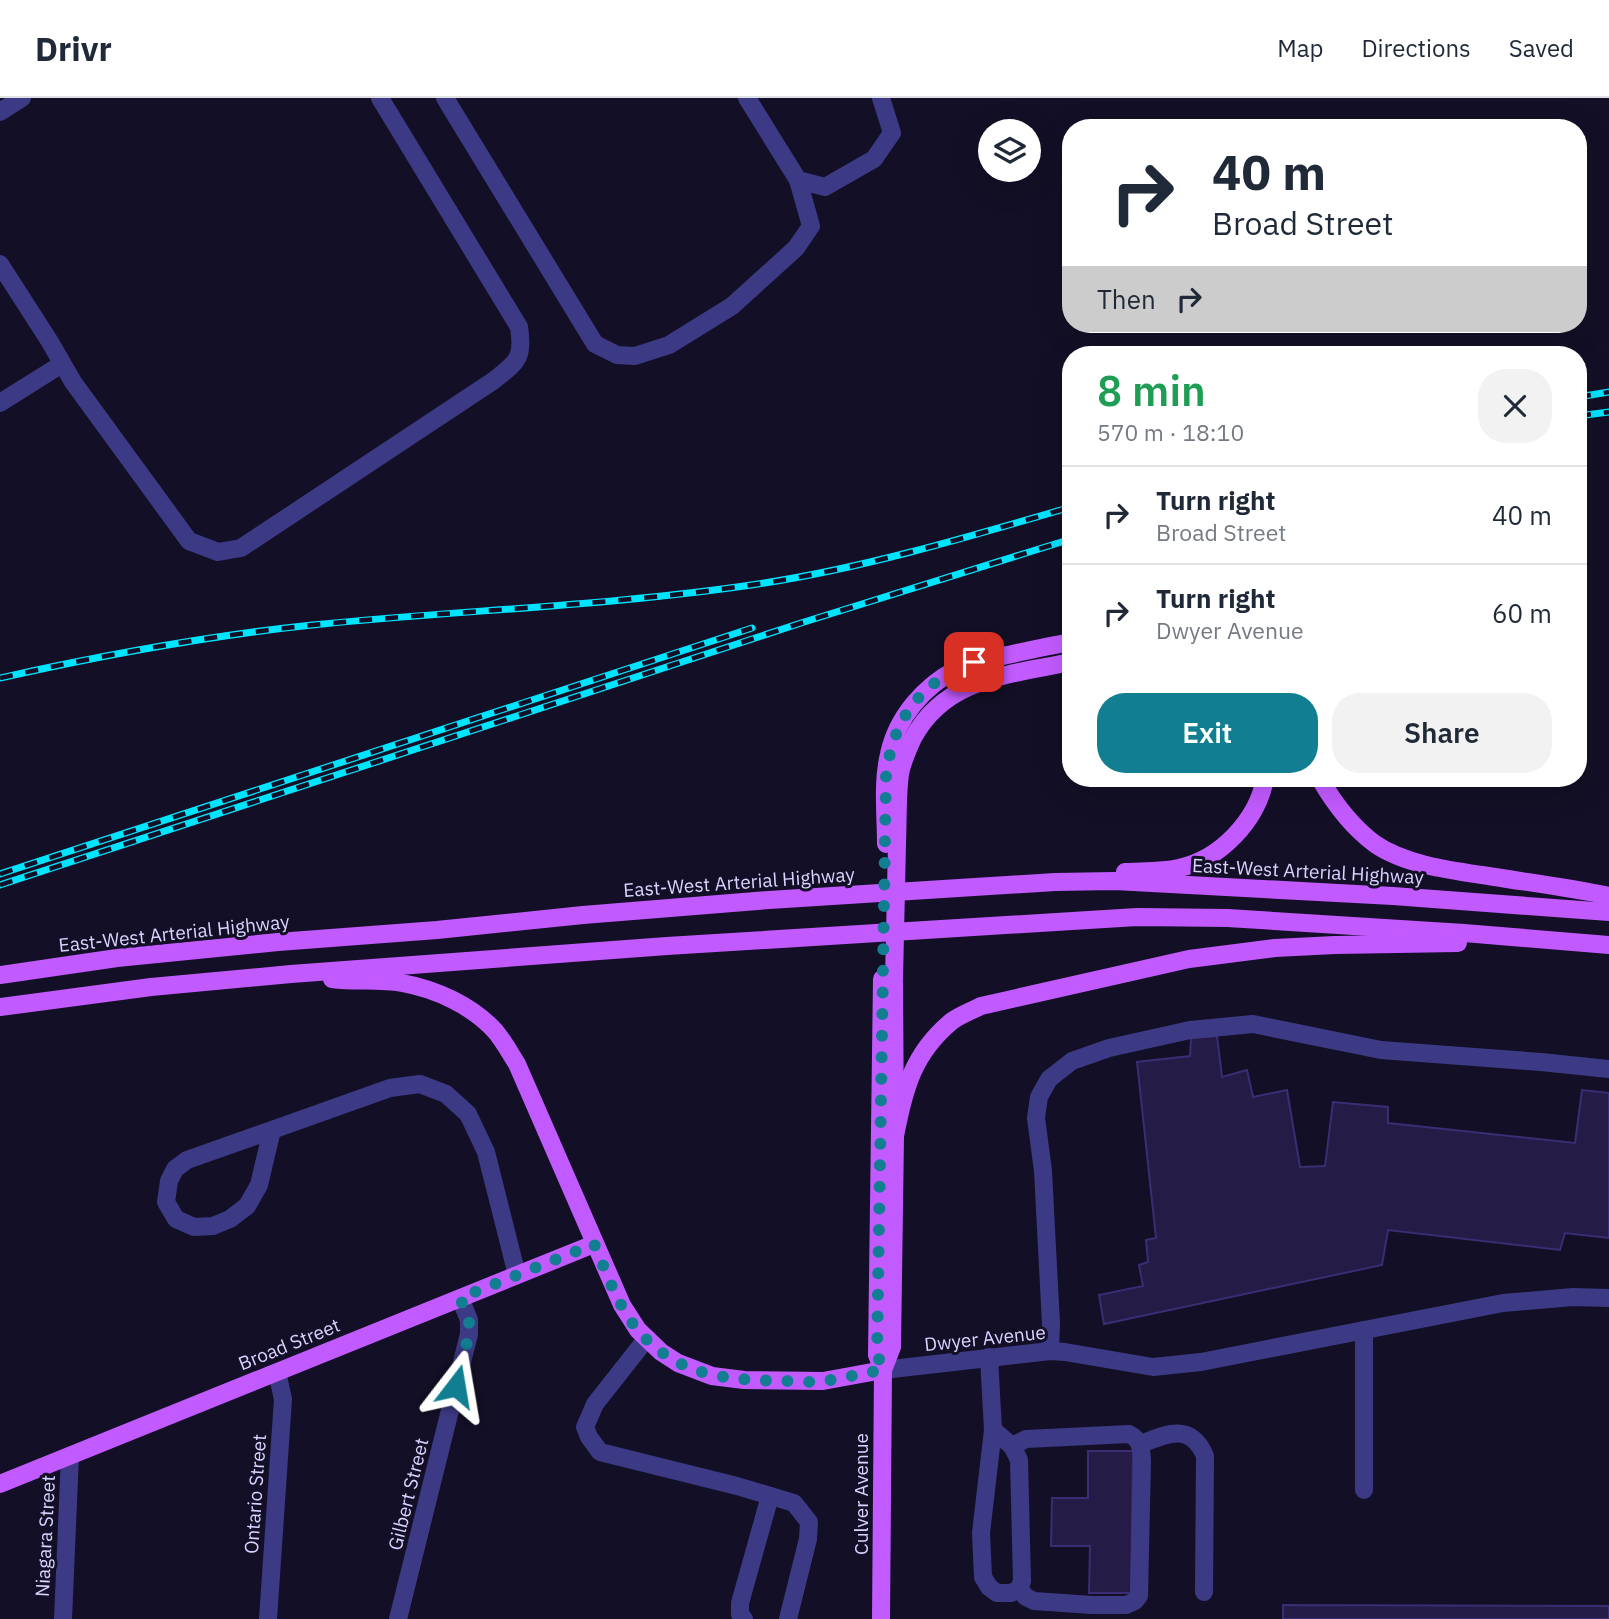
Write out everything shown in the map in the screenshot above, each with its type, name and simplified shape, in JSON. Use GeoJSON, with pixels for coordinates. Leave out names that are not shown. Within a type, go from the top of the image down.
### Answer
{"type":"FeatureCollection","features":[{"type":"Feature","properties":{"kind":"main road"},"geometry":{"type":"LineString","coordinates":[[892,844],[886,776],[889,753],[896,733],[911,706],[931,686],[957,668],[1062,644]]}},
{"type":"Feature","properties":{"kind":"main road"},"geometry":{"type":"LineString","coordinates":[[883,1370],[877,1354],[892,844],[901,771],[908,748],[922,723],[941,704],[968,686],[984,680],[1062,664]]}},
{"type":"Feature","properties":{"kind":"main road"},"geometry":{"type":"LineString","coordinates":[[1055,882],[1110,873],[1178,869],[1198,862],[1216,853],[1241,828],[1256,806],[1262,787]]}},
{"type":"Feature","properties":{"kind":"main road"},"geometry":{"type":"LineString","coordinates":[[1325,787],[1355,826],[1376,845],[1400,857],[1444,869],[1609,896]]}},
{"type":"Feature","properties":{"kind":"main road","name":"East-West Arterial Highway"},"geometry":{"type":"LineString","coordinates":[[0,975],[117,958],[583,915],[796,898],[1055,882],[1143,882],[1609,912]]}},
{"type":"Feature","properties":{"kind":"main road"},"geometry":{"type":"LineString","coordinates":[[0,1007],[151,987],[291,974],[667,946],[1137,917],[1228,918],[1609,945]]}},
{"type":"Feature","properties":{"kind":"main road"},"geometry":{"type":"LineString","coordinates":[[895,1136],[902,1100],[912,1071],[929,1043],[954,1020],[981,1006],[1189,959],[1275,948],[1563,942]]}},
{"type":"Feature","properties":{"kind":"main road","name":"Dwyer Avenue"},"geometry":{"type":"LineString","coordinates":[[291,974],[401,983],[438,992],[476,1014],[495,1031],[517,1064],[622,1306],[638,1330],[677,1363],[712,1376],[744,1380],[823,1381],[883,1370]]}},
{"type":"Feature","properties":{"kind":"main road"},"geometry":{"type":"LineString","coordinates":[[883,1370],[892,1346],[895,1136],[888,979]]}},
{"type":"Feature","properties":{"kind":"main road","name":"Broad Street"},"geometry":{"type":"LineString","coordinates":[[0,1484],[594,1244]]}},
{"type":"Feature","properties":{"kind":"main road","name":"Culver Avenue"},"geometry":{"type":"LineString","coordinates":[[881,1619],[883,1370]]}},
{"type":"Feature","properties":{"kind":"street"},"geometry":{"type":"LineString","coordinates":[[0,112],[22,98]]}},
{"type":"Feature","properties":{"kind":"street"},"geometry":{"type":"LineString","coordinates":[[0,264],[73,382],[189,541],[218,552],[241,548],[481,388],[514,364],[522,347],[519,327],[380,98]]}},
{"type":"Feature","properties":{"kind":"street"},"geometry":{"type":"LineString","coordinates":[[444,98],[595,344],[617,355],[635,356],[669,345],[732,306],[796,248],[811,226],[798,180],[747,98]]}},
{"type":"Feature","properties":{"kind":"street"},"geometry":{"type":"LineString","coordinates":[[798,180],[825,187],[874,159],[892,133],[881,98]]}},
{"type":"Feature","properties":{"kind":"street"},"geometry":{"type":"LineString","coordinates":[[0,403],[62,364]]}},
{"type":"Feature","properties":{"kind":"street"},"geometry":{"type":"LineString","coordinates":[[1051,1351],[1043,1171],[1036,1118],[1039,1097],[1049,1079],[1072,1061],[1109,1048],[1191,1030],[1253,1024],[1381,1050],[1609,1069]]}},
{"type":"Feature","properties":{"kind":"street"},"geometry":{"type":"LineString","coordinates":[[272,1129],[259,1185],[247,1206],[230,1219],[213,1226],[194,1227],[176,1219],[166,1202],[169,1181],[175,1169],[187,1160],[272,1129],[390,1088],[420,1083],[446,1094],[468,1114],[486,1152],[517,1275]]}},
{"type":"Feature","properties":{"kind":"street","name":"Dwyer Avenue"},"geometry":{"type":"LineString","coordinates":[[883,1370],[1051,1351],[1153,1367],[1201,1362],[1503,1303],[1573,1297],[1609,1298]]}},
{"type":"Feature","properties":{"kind":"street","name":"Gilbert Street"},"geometry":{"type":"LineString","coordinates":[[398,1619],[469,1334],[469,1320],[460,1298]]}},
{"type":"Feature","properties":{"kind":"street"},"geometry":{"type":"LineString","coordinates":[[1364,1330],[1364,1490]]}},
{"type":"Feature","properties":{"kind":"street"},"geometry":{"type":"LineString","coordinates":[[646,1338],[595,1404],[585,1427],[589,1437],[600,1452],[794,1503],[809,1522],[808,1539],[788,1619]]}},
{"type":"Feature","properties":{"kind":"street"},"geometry":{"type":"LineString","coordinates":[[989,1357],[993,1430],[981,1533],[983,1577],[997,1593],[1011,1593],[1019,1589],[1022,1581],[1019,1460],[1012,1446],[993,1430]]}},
{"type":"Feature","properties":{"kind":"street","name":"Ontario Street"},"geometry":{"type":"LineString","coordinates":[[268,1619],[283,1399],[277,1372]]}},
{"type":"Feature","properties":{"kind":"street"},"geometry":{"type":"LineString","coordinates":[[1012,1446],[1026,1439],[1129,1434],[1136,1437],[1141,1444],[1142,1460],[1139,1596],[1135,1601],[1126,1605],[1034,1601],[1019,1589]]}},
{"type":"Feature","properties":{"kind":"street"},"geometry":{"type":"LineString","coordinates":[[1141,1444],[1169,1434],[1188,1435],[1196,1440],[1205,1456],[1204,1592]]}},
{"type":"Feature","properties":{"kind":"street","name":"Niagara Street"},"geometry":{"type":"LineString","coordinates":[[63,1619],[70,1456]]}},
{"type":"Feature","properties":{"kind":"street"},"geometry":{"type":"LineString","coordinates":[[744,1619],[740,1614],[740,1603],[770,1496]]}},
{"type":"Feature","properties":{"kind":"building"},"geometry":{"type":"Polygon","coordinates":[[[1217,1036],[1222,1077],[1247,1070],[1253,1097],[1287,1090],[1300,1167],[1325,1166],[1333,1102],[1388,1107],[1388,1123],[1575,1143],[1582,1090],[1609,1093],[1609,1238],[1565,1233],[1560,1250],[1388,1230],[1382,1265],[1104,1324],[1099,1295],[1143,1286],[1139,1265],[1148,1262],[1146,1240],[1156,1238],[1137,1062],[1190,1056],[1191,1038],[1217,1036]]]}},
{"type":"Feature","properties":{"kind":"building"},"geometry":{"type":"Polygon","coordinates":[[[1088,1451],[1133,1451],[1131,1593],[1089,1593],[1090,1546],[1051,1546],[1052,1498],[1088,1498],[1088,1451]]]}},
{"type":"Feature","properties":{"kind":"building"},"geometry":{"type":"Polygon","coordinates":[[[1283,1605],[1609,1606],[1609,1619],[1283,1619],[1283,1605]]]}},
{"type":"Feature","properties":{"kind":"railway"},"geometry":{"type":"LineString","coordinates":[[1587,396],[1609,392]]}},
{"type":"Feature","properties":{"kind":"railway"},"geometry":{"type":"LineString","coordinates":[[1587,415],[1609,412]]}},
{"type":"Feature","properties":{"kind":"railway"},"geometry":{"type":"LineString","coordinates":[[0,678],[155,647],[273,629],[647,598],[758,584],[876,561],[1062,510]]}},
{"type":"Feature","properties":{"kind":"railway"},"geometry":{"type":"LineString","coordinates":[[0,885],[801,623],[1062,542]]}},
{"type":"Feature","properties":{"kind":"railway"},"geometry":{"type":"LineString","coordinates":[[0,874],[752,628]]}},
{"type":"Feature","properties":{"kind":"route"},"geometry":{"type":"LineString","coordinates":[[456,1386],[469,1334],[469,1320],[460,1298],[594,1244],[622,1306],[638,1330],[677,1363],[712,1376],[744,1380],[823,1381],[883,1370],[877,1354],[886,776],[889,753],[896,733],[911,706],[931,686],[957,668],[974,662]]}}]}
